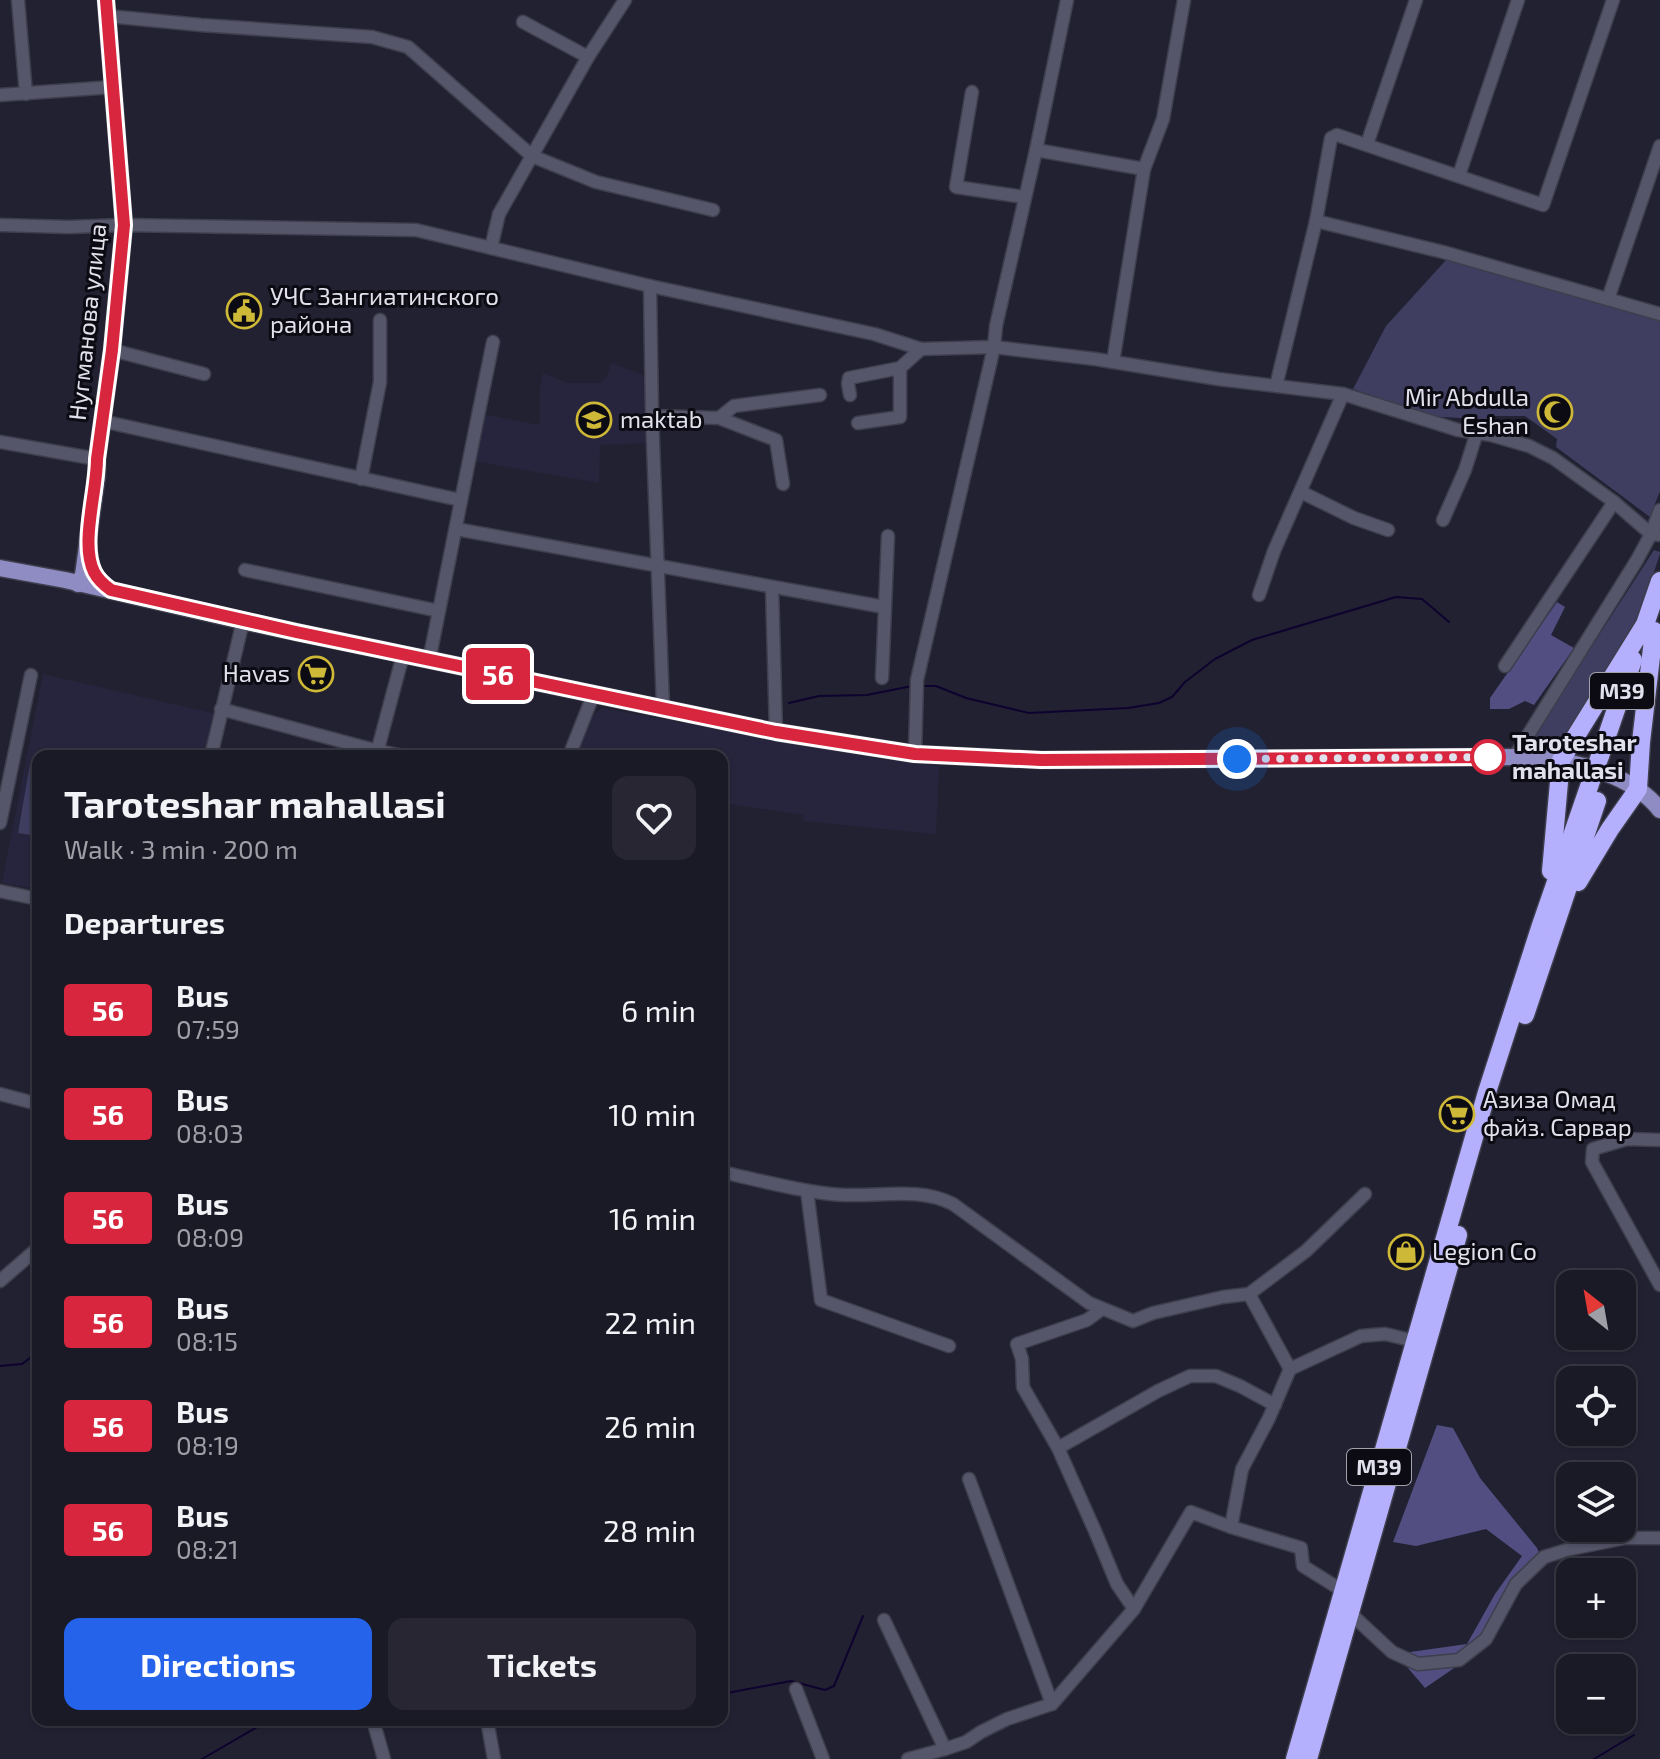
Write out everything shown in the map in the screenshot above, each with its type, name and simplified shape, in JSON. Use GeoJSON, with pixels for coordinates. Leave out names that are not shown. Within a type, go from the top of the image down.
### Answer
{"type":"FeatureCollection","features":[{"type":"Feature","properties":{"kind":"highway","name":"M39"},"geometry":{"type":"LineString","coordinates":[[1295,1759],[1487,1092],[1653,624],[1660,581]]}},
{"type":"Feature","properties":{"kind":"highway"},"geometry":{"type":"LineString","coordinates":[[1548,927],[1548,895],[1561,760],[1607,686],[1653,624]]}},
{"type":"Feature","properties":{"kind":"highway"},"geometry":{"type":"LineString","coordinates":[[1548,927],[1639,783],[1653,624]]}},
{"type":"Feature","properties":{"kind":"highway","name":"M39"},"geometry":{"type":"LineString","coordinates":[[1308,1759],[1548,927]]}},
{"type":"Feature","properties":{"kind":"main road","name":"Нугманова улица"},"geometry":{"type":"LineString","coordinates":[[78,584],[83,575],[97,475],[124,225],[106,8]]}},
{"type":"Feature","properties":{"kind":"main road","name":"Нугманова улица"},"geometry":{"type":"LineString","coordinates":[[78,584],[91,475],[97,459]]}},
{"type":"Feature","properties":{"kind":"main road"},"geometry":{"type":"LineString","coordinates":[[87,549],[93,571],[111,590]]}},
{"type":"Feature","properties":{"kind":"main road"},"geometry":{"type":"LineString","coordinates":[[0,568],[776,732],[915,754],[1041,760],[1515,756],[1561,760],[1639,783],[1658,807]]}},
{"type":"Feature","properties":{"kind":"street"},"geometry":{"type":"LineString","coordinates":[[18,0],[26,94]]}},
{"type":"Feature","properties":{"kind":"street"},"geometry":{"type":"LineString","coordinates":[[491,248],[499,214],[588,57],[625,0]]}},
{"type":"Feature","properties":{"kind":"street"},"geometry":{"type":"LineString","coordinates":[[915,754],[917,680],[994,347],[1067,0]]}},
{"type":"Feature","properties":{"kind":"street"},"geometry":{"type":"LineString","coordinates":[[1113,362],[1144,169],[1163,119],[1184,0]]}},
{"type":"Feature","properties":{"kind":"street"},"geometry":{"type":"LineString","coordinates":[[1367,144],[1416,0]]}},
{"type":"Feature","properties":{"kind":"street"},"geometry":{"type":"LineString","coordinates":[[1459,175],[1518,0]]}},
{"type":"Feature","properties":{"kind":"street"},"geometry":{"type":"LineString","coordinates":[[1276,386],[1316,221],[1331,138],[1337,135],[1367,144],[1543,205],[1613,0]]}},
{"type":"Feature","properties":{"kind":"street"},"geometry":{"type":"LineString","coordinates":[[106,8],[201,25],[372,37],[408,47],[532,156],[596,182],[713,210]]}},
{"type":"Feature","properties":{"kind":"street"},"geometry":{"type":"LineString","coordinates":[[523,22],[588,57]]}},
{"type":"Feature","properties":{"kind":"street"},"geometry":{"type":"LineString","coordinates":[[0,95],[113,87]]}},
{"type":"Feature","properties":{"kind":"street"},"geometry":{"type":"LineString","coordinates":[[972,92],[956,187],[1024,197]]}},
{"type":"Feature","properties":{"kind":"street"},"geometry":{"type":"LineString","coordinates":[[1608,299],[1660,146]]}},
{"type":"Feature","properties":{"kind":"street"},"geometry":{"type":"LineString","coordinates":[[1036,150],[1144,169]]}},
{"type":"Feature","properties":{"kind":"street"},"geometry":{"type":"LineString","coordinates":[[1316,221],[1443,252],[1660,314]]}},
{"type":"Feature","properties":{"kind":"street"},"geometry":{"type":"LineString","coordinates":[[0,225],[416,230],[650,286],[874,334],[921,349],[994,347],[1343,394],[1458,430],[1529,446],[1553,458],[1656,534]]}},
{"type":"Feature","properties":{"kind":"street"},"geometry":{"type":"LineString","coordinates":[[650,286],[663,707]]}},
{"type":"Feature","properties":{"kind":"street"},"geometry":{"type":"LineString","coordinates":[[361,479],[380,382],[380,320]]}},
{"type":"Feature","properties":{"kind":"street"},"geometry":{"type":"LineString","coordinates":[[429,661],[493,342]]}},
{"type":"Feature","properties":{"kind":"street"},"geometry":{"type":"LineString","coordinates":[[850,395],[849,378],[900,368],[921,349]]}},
{"type":"Feature","properties":{"kind":"street"},"geometry":{"type":"LineString","coordinates":[[112,350],[204,374]]}},
{"type":"Feature","properties":{"kind":"street"},"geometry":{"type":"LineString","coordinates":[[858,423],[900,417],[900,368]]}},
{"type":"Feature","properties":{"kind":"street"},"geometry":{"type":"LineString","coordinates":[[1259,595],[1274,551],[1343,394]]}},
{"type":"Feature","properties":{"kind":"street"},"geometry":{"type":"LineString","coordinates":[[719,418],[734,406],[820,395]]}},
{"type":"Feature","properties":{"kind":"street"},"geometry":{"type":"LineString","coordinates":[[652,416],[719,418],[776,440],[783,484]]}},
{"type":"Feature","properties":{"kind":"street"},"geometry":{"type":"LineString","coordinates":[[102,421],[460,500]]}},
{"type":"Feature","properties":{"kind":"street"},"geometry":{"type":"LineString","coordinates":[[1443,520],[1465,470],[1477,432]]}},
{"type":"Feature","properties":{"kind":"street"},"geometry":{"type":"LineString","coordinates":[[0,442],[97,459]]}},
{"type":"Feature","properties":{"kind":"street"},"geometry":{"type":"LineString","coordinates":[[1301,492],[1354,518],[1388,530]]}},
{"type":"Feature","properties":{"kind":"street"},"geometry":{"type":"LineString","coordinates":[[1505,666],[1614,502]]}},
{"type":"Feature","properties":{"kind":"street"},"geometry":{"type":"LineString","coordinates":[[1515,756],[1656,534],[1660,510]]}},
{"type":"Feature","properties":{"kind":"street"},"geometry":{"type":"LineString","coordinates":[[456,529],[884,607]]}},
{"type":"Feature","properties":{"kind":"street"},"geometry":{"type":"LineString","coordinates":[[882,678],[888,536]]}},
{"type":"Feature","properties":{"kind":"street"},"geometry":{"type":"LineString","coordinates":[[245,570],[439,611]]}},
{"type":"Feature","properties":{"kind":"street"},"geometry":{"type":"LineString","coordinates":[[772,587],[776,732]]}},
{"type":"Feature","properties":{"kind":"street"},"geometry":{"type":"LineString","coordinates":[[212,750],[243,621]]}},
{"type":"Feature","properties":{"kind":"street"},"geometry":{"type":"LineString","coordinates":[[378,750],[403,655]]}},
{"type":"Feature","properties":{"kind":"street"},"geometry":{"type":"LineString","coordinates":[[0,823],[31,675]]}},
{"type":"Feature","properties":{"kind":"street"},"geometry":{"type":"LineString","coordinates":[[571,750],[594,693]]}},
{"type":"Feature","properties":{"kind":"street"},"geometry":{"type":"LineString","coordinates":[[221,709],[363,750]]}},
{"type":"Feature","properties":{"kind":"street"},"geometry":{"type":"LineString","coordinates":[[0,891],[32,898]]}},
{"type":"Feature","properties":{"kind":"street"},"geometry":{"type":"LineString","coordinates":[[0,1094],[32,1098]]}},
{"type":"Feature","properties":{"kind":"street"},"geometry":{"type":"LineString","coordinates":[[1660,1140],[1627,1139],[1593,1149],[1592,1162],[1660,1285]]}},
{"type":"Feature","properties":{"kind":"street"},"geometry":{"type":"LineString","coordinates":[[728,1173],[835,1195],[926,1194],[941,1198],[1089,1303],[1133,1321],[1153,1313],[1249,1294],[1306,1251],[1365,1194]]}},
{"type":"Feature","properties":{"kind":"street"},"geometry":{"type":"LineString","coordinates":[[807,1191],[821,1300],[949,1346]]}},
{"type":"Feature","properties":{"kind":"street"},"geometry":{"type":"LineString","coordinates":[[0,1281],[32,1253]]}},
{"type":"Feature","properties":{"kind":"street"},"geometry":{"type":"LineString","coordinates":[[1249,1294],[1290,1369]]}},
{"type":"Feature","properties":{"kind":"street"},"geometry":{"type":"LineString","coordinates":[[1102,1309],[1087,1320],[1017,1344],[1022,1359],[1023,1387],[1058,1448],[1117,1584],[1134,1609]]}},
{"type":"Feature","properties":{"kind":"street"},"geometry":{"type":"LineString","coordinates":[[1231,1527],[1242,1469],[1290,1369],[1361,1336],[1385,1334],[1415,1341]]}},
{"type":"Feature","properties":{"kind":"street"},"geometry":{"type":"LineString","coordinates":[[1058,1448],[1190,1376],[1216,1376],[1275,1405]]}},
{"type":"Feature","properties":{"kind":"street"},"geometry":{"type":"LineString","coordinates":[[969,1479],[1052,1704]]}},
{"type":"Feature","properties":{"kind":"street"},"geometry":{"type":"LineString","coordinates":[[908,1759],[950,1754],[981,1732],[1007,1719],[1052,1704],[1134,1609],[1191,1512],[1301,1548],[1303,1566],[1343,1591]]}},
{"type":"Feature","properties":{"kind":"street"},"geometry":{"type":"LineString","coordinates":[[1350,1613],[1392,1652],[1418,1664],[1459,1660],[1486,1639],[1516,1584],[1544,1557],[1625,1538],[1660,1538]]}},
{"type":"Feature","properties":{"kind":"street"},"geometry":{"type":"LineString","coordinates":[[884,1620],[950,1754]]}},
{"type":"Feature","properties":{"kind":"street"},"geometry":{"type":"LineString","coordinates":[[796,1689],[823,1759]]}},
{"type":"Feature","properties":{"kind":"street"},"geometry":{"type":"LineString","coordinates":[[375,1726],[384,1759]]}},
{"type":"Feature","properties":{"kind":"street"},"geometry":{"type":"LineString","coordinates":[[488,1726],[494,1759]]}},
{"type":"Feature","properties":{"kind":"shaded area"},"geometry":{"type":"Polygon","coordinates":[[[1447,259],[1660,320],[1660,491],[1650,517],[1556,447],[1557,439],[1525,416],[1492,416],[1490,420],[1428,416],[1353,389],[1386,326],[1447,259]]]}},
{"type":"Feature","properties":{"kind":"shaded area","name":"maktab"},"geometry":{"type":"Polygon","coordinates":[[[611,363],[643,375],[648,381],[649,443],[600,445],[599,483],[474,461],[482,414],[540,425],[543,373],[567,383],[601,383],[611,363]]]}},
{"type":"Feature","properties":{"kind":"shaded area"},"geometry":{"type":"Polygon","coordinates":[[[1654,550],[1660,554],[1631,641],[1564,744],[1553,747],[1532,745],[1530,742],[1654,550]]]}},
{"type":"Feature","properties":{"kind":"shaded area"},"geometry":{"type":"Polygon","coordinates":[[[1557,602],[1565,607],[1551,635],[1574,648],[1534,705],[1525,701],[1509,709],[1490,709],[1490,698],[1557,602]]]}},
{"type":"Feature","properties":{"kind":"shaded area"},"geometry":{"type":"Polygon","coordinates":[[[43,674],[216,714],[208,750],[32,750],[32,888],[2,883],[43,674]]]}},
{"type":"Feature","properties":{"kind":"shaded area"},"geometry":{"type":"Polygon","coordinates":[[[602,708],[880,759],[939,766],[936,834],[803,821],[804,815],[728,804],[728,750],[579,750],[590,719],[602,708]]]}},
{"type":"Feature","properties":{"kind":"shaded area"},"geometry":{"type":"Polygon","coordinates":[[[30,764],[32,764],[32,835],[18,833],[30,764]]]}},
{"type":"Feature","properties":{"kind":"shaded area"},"geometry":{"type":"Polygon","coordinates":[[[1437,1425],[1453,1428],[1480,1478],[1541,1557],[1476,1653],[1425,1688],[1396,1654],[1467,1644],[1495,1594],[1522,1556],[1486,1529],[1416,1546],[1393,1542],[1437,1425]]]}},
{"type":"Feature","properties":{"kind":"waterway"},"geometry":{"type":"LineString","coordinates":[[922,686],[936,686],[966,698],[1029,713],[1128,708],[1159,703],[1172,697],[1185,682],[1215,659],[1252,640],[1396,597],[1422,599],[1449,622]]}},
{"type":"Feature","properties":{"kind":"waterway"},"geometry":{"type":"LineString","coordinates":[[789,703],[819,696],[867,695],[912,686]]}},
{"type":"Feature","properties":{"kind":"waterway"},"geometry":{"type":"LineString","coordinates":[[0,1366],[22,1364],[32,1356]]}},
{"type":"Feature","properties":{"kind":"waterway"},"geometry":{"type":"LineString","coordinates":[[728,1693],[791,1681],[825,1690],[834,1686],[863,1616]]}},
{"type":"Feature","properties":{"kind":"waterway"},"geometry":{"type":"LineString","coordinates":[[202,1759],[259,1726]]}},
{"type":"Feature","properties":{"kind":"waterway"},"geometry":{"type":"LineString","coordinates":[[1594,1759],[1634,1735]]}},
{"type":"Feature","properties":{"kind":"bus line","name":"56"},"geometry":{"type":"LineString","coordinates":[[106,0],[124,225],[87,549],[93,571],[111,590],[429,661],[776,732],[915,754],[1041,760],[1488,757]]}},
{"type":"Feature","properties":{"kind":"place","name":"УЧС Зангиатинского района"},"geometry":{"type":"Point","coordinates":[244,311]}},
{"type":"Feature","properties":{"kind":"place","name":"Mir Abdulla Eshan"},"geometry":{"type":"Point","coordinates":[1555,412]}},
{"type":"Feature","properties":{"kind":"place","name":"maktab"},"geometry":{"type":"Point","coordinates":[594,420]}},
{"type":"Feature","properties":{"kind":"place","name":"Havas"},"geometry":{"type":"Point","coordinates":[316,674]}},
{"type":"Feature","properties":{"kind":"place","name":"Taroteshar mahallasi"},"geometry":{"type":"Point","coordinates":[1488,757]}},
{"type":"Feature","properties":{"kind":"place","name":"Азиза Омад файз. Сарвар"},"geometry":{"type":"Point","coordinates":[1457,1114]}},
{"type":"Feature","properties":{"kind":"place","name":"Legion Co"},"geometry":{"type":"Point","coordinates":[1406,1252]}},
{"type":"Feature","properties":{"kind":"route"},"geometry":{"type":"LineString","coordinates":[[1237,759],[1488,757]]}}]}
